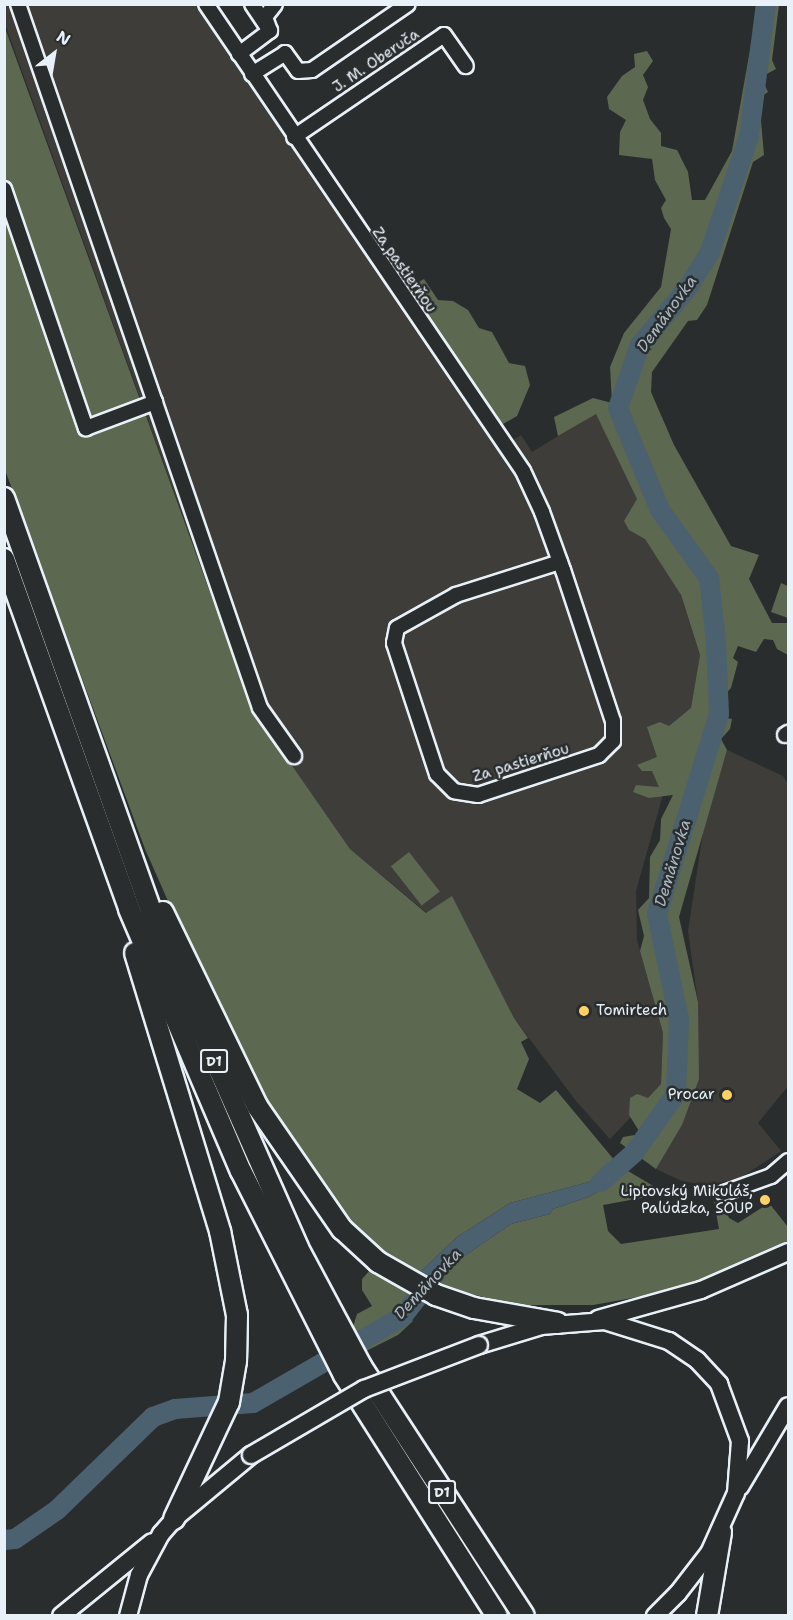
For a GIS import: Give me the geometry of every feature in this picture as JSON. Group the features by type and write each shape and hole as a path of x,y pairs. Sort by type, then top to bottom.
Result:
{"highway":[{"name":"D1","path":"4,498 104,786 160,936 298,1248 332,1333"},
{"name":"D1","path":"4,559 129,909 241,1171 352,1371 497,1616"},
{"path":"104,786 257,1106 320,1202 378,1262 436,1295 474,1308 558,1323"},
{"path":"129,909 136,958 220,1231 234,1293 237,1340 229,1402 167,1527"},
{"name":"D1","path":"352,1371 524,1616"},
{"path":"707,1616 721,1532"}],"main road":[{"path":"61,1616 251,1455 364,1389 479,1344 558,1323 592,1321 701,1290 789,1252"},
{"path":"592,1321 655,1334 686,1351 713,1375 727,1399 739,1434 741,1463 736,1493"},
{"path":"656,1614 695,1573 721,1532 736,1493 789,1406"},
{"path":"128,1616 139,1575 167,1527"}],"street":[{"path":"18,4 260,708 294,756"},
{"name":"Za pastierňou","path":"206,4 294,137 514,456 538,502 560,562 613,721 613,741 599,755 478,795 454,791 437,774 394,643 397,628 456,595 560,562"},
{"path":"252,4 298,71 312,70 408,4"},
{"path":"268,28 266,14 275,4"},
{"path":"239,54 268,28"},
{"name":"J. M. Oberuča","path":"294,137 444,34 466,66"},
{"path":"252,74 285,52"},
{"path":"4,189 87,428 155,402"},
{"path":"724,1193 771,1176 789,1161"}],"shaded area":[{"path":"5,5 200,5 326,196 502,448 521,435 532,452 596,413 666,550 700,655 684,752 674,755 636,891 637,940 663,1033 661,1085 610,1139 576,1101 514,1018 452,897 427,913 350,849 252,708 5,24"},
{"path":"727,750 783,776 788,784 788,1086 758,1123 781,1151 739,1179 704,1185 682,1181 656,1169 682,1125 698,1002 688,931 704,826"}],"green space":[{"path":"758,5 779,5 772,60 776,69 761,77 768,92 759,98 764,155 753,162 707,305 697,320 688,321 652,372 651,392 674,445 731,546 759,555 749,579 772,623 788,623 788,655 777,649 773,640 764,639 756,652 738,646 733,658 738,662 731,688 712,708 712,715 732,719 730,729 721,739 727,750 679,917 698,1002 699,1079 682,1125 656,1169 620,1143 623,1137 641,1134 629,1115 630,1098 637,1094 648,1098 661,1084 663,1033 640,951 644,936 638,910 649,898 650,857 660,840 661,819 673,795 649,798 633,792 636,785 659,787 652,771 642,771 637,765 657,757 647,727 660,722 669,726 691,708 700,655 681,595 645,539 629,530 624,521 637,499 596,414 558,436 554,417 593,398 612,403 610,367 624,333 661,287 671,229 661,208 666,200 655,180 652,159 619,155 620,132 626,120 609,109 607,97 622,76 635,67 634,54 647,51 653,61 643,75 648,87 643,100 650,119 661,133 661,146 677,150 688,172 692,200 705,200 732,151"},
{"path":"4,25 252,708 350,849 426,913 452,896 514,1018 528,1038 521,1042 529,1059 517,1089 540,1103 556,1090 616,1162 589,1182 510,1203 457,1237 416,1276 383,1255 339,1216 285,1142 206,987 145,849 5,470"},
{"path":"391,261 401,262 415,284 424,279 438,300 453,301 468,310 479,328 492,332 509,363 525,366 530,385 517,416 503,424 497,420 398,282"},
{"path":"781,583 788,586 788,618 771,612"},
{"path":"409,852 440,891 422,906 391,866"},
{"path":"628,1171 655,1187 653,1193 641,1198 603,1205 608,1231 621,1244 719,1229 714,1202 722,1201 729,1218 738,1223 769,1203 788,1227 788,1243 720,1275 666,1292 593,1305 515,1305 436,1285 463,1257 511,1224 550,1214 553,1209 591,1196"},
{"path":"370,1270 414,1296 403,1312 413,1321 398,1335 366,1351 353,1327 357,1314 372,1306 362,1290 362,1279"}],"water":[{"path":"616,1162 628,1171 591,1196 553,1209 550,1214 511,1224 463,1257 436,1285 416,1276 457,1237 510,1203 589,1182"}],"waterway":[{"name":"Demänovka","path":"601,1182 634,1153 676,1094 679,1019 657,914 719,714 716,642 709,578 660,510 618,408 640,345 687,289 710,252 749,136 766,4"},
{"name":"Demänovka","path":"4,1540 15,1539 57,1510 153,1417 175,1409 253,1403 402,1317 435,1275"}],"place":[{"name":"Tomirtech","path":"584,1011"},
{"name":"Procar","path":"727,1095"},
{"name":"Liptovský Mikuláš, Palúdzka, SOUP","path":"765,1200"}]}
